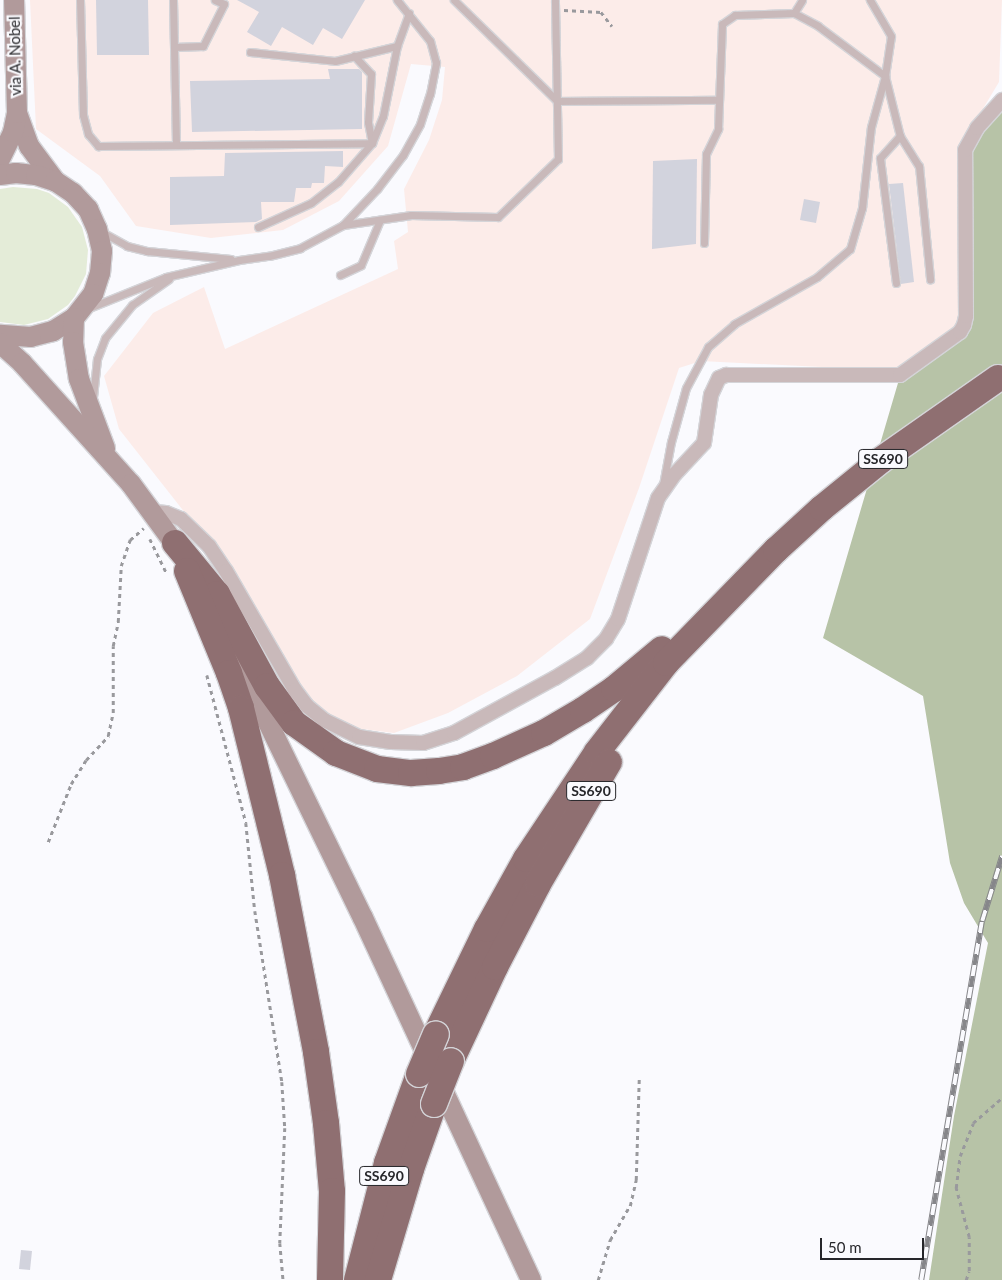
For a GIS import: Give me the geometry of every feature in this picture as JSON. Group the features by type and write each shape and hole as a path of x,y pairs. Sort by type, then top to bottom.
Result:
{"highway":[{"name":"SS690","path":"357,1280 387,1163 419,1074 436,1034 487,929 526,859 597,752 666,663 776,550 881,460 998,378"},
{"path":"175,543 217,594 267,686 294,723 318,742 349,760 377,769 412,773 448,770 475,763 532,739 568,719 630,676 776,550"},
{"path":"175,543 237,696 282,875 316,1052 326,1122 332,1191 330,1280"},
{"name":"SS690","path":"378,1280 411,1169 451,1061 495,967 538,884 624,738 677,664 776,550"}],"main road":[{"name":"via A. Nobel","path":"14,0 17,113"},
{"path":"0,159 12,132 17,113"},
{"path":"17,113 28,146 55,181"},
{"path":"0,176 16,173 36,174 55,181 73,193 83,204 97,229 102,251 100,273 92,294 77,315 54,331 31,337 0,335"},
{"path":"77,315 73,342 79,379 97,430 116,467"},
{"path":"0,343 22,363 116,467 153,512 175,543 210,603 321,830 531,1280"}],"street":[{"path":"153,512 166,513 181,519 208,546 226,571 295,690 315,713 336,727 359,737 391,742 415,743 431,741 454,733 580,663 598,648 610,633 618,619 652,512 662,490 704,443 710,395 715,383 722,376 900,375 960,332 966,316 965,150 977,128 1002,100"}],"lane":[{"path":"80,0 83,115 88,134 98,146 372,143"},
{"path":"174,0 176,146"},
{"path":"174,47 202,46 224,4 215,0"},
{"path":"77,315 145,285 180,273 239,260 269,256 300,248 343,225 377,189 403,155 420,124 430,94 436,63 430,41 397,0"},
{"path":"454,0 557,101 719,100"},
{"path":"343,225 411,216 498,217 558,160 555,0"},
{"path":"794,13 802,0"},
{"path":"662,490 671,442 686,388 708,347 734,324 817,277 850,249 862,208 871,127 885,76 891,36 870,0"},
{"path":"258,228 312,203 338,182 372,143 383,116 397,46 409,13"},
{"path":"704,243 706,154 718,129 722,24 735,15 794,13 818,26 885,76 900,136 919,166 930,279"},
{"path":"250,52 335,62 397,46"},
{"path":"354,56 371,74 368,122 372,143"},
{"path":"896,283 880,158 900,136"},
{"path":"340,275 361,265 380,220"},
{"path":"97,229 127,246 147,251 239,260"},
{"path":"97,430 93,383 97,359 105,338 132,305 151,290 180,273"}],"path":[{"path":"555,10 601,12 612,26"},
{"path":"48,842 71,784 86,760 108,736 113,713 112,646 118,622 121,566 130,540 149,524 151,542 168,578"},
{"path":"204,668 246,824 256,911 282,1082 285,1128 280,1243 283,1280"},
{"path":"598,1280 610,1240 630,1206 636,1180 640,1077"},
{"path":"966,1280 969,1271 969,1237 956,1188 960,1156 973,1123 1002,1098"}],"shaded area":[{"path":"30,0 1002,0 999,82 960,147 962,323 901,371 701,361 679,368 639,488 590,619 517,676 448,713 394,733 338,726 297,691 204,537 119,429 104,376 153,313 204,287 225,349 398,269 394,241 408,232 404,189 429,140 442,100 445,67 411,64 388,146 339,201 283,230 211,238 136,226 100,176 36,129"}],"green space":[{"path":"1002,110 1002,1280 929,1280 954,1116 988,943 964,903 950,863 923,696 823,638 898,383 961,338 968,149"},
{"path":"13,187 37,189 49,193 68,207 82,227 88,250 86,274 75,296 68,305 48,319 24,325 0,322 0,189"}],"building":[{"path":"96,0 148,0 149,55 97,55"},
{"path":"237,0 365,0 342,39 323,28 313,45 282,27 271,46 247,32 259,12"},
{"path":"328,69 359,69 362,72 362,129 192,132 190,81 330,79"},
{"path":"343,151 343,167 325,166 324,183 312,183 311,188 296,188 294,202 261,202 262,219 256,222 170,225 170,177 224,176 225,153"},
{"path":"697,159 696,244 652,249 653,161"},
{"path":"903,183 914,282 901,284 889,184"},
{"path":"804,199 820,202 816,223 800,220"},
{"path":"21,1250 32,1251 30,1270 19,1269"}],"railway":[{"path":"921,1280 982,921 1002,856"}]}
